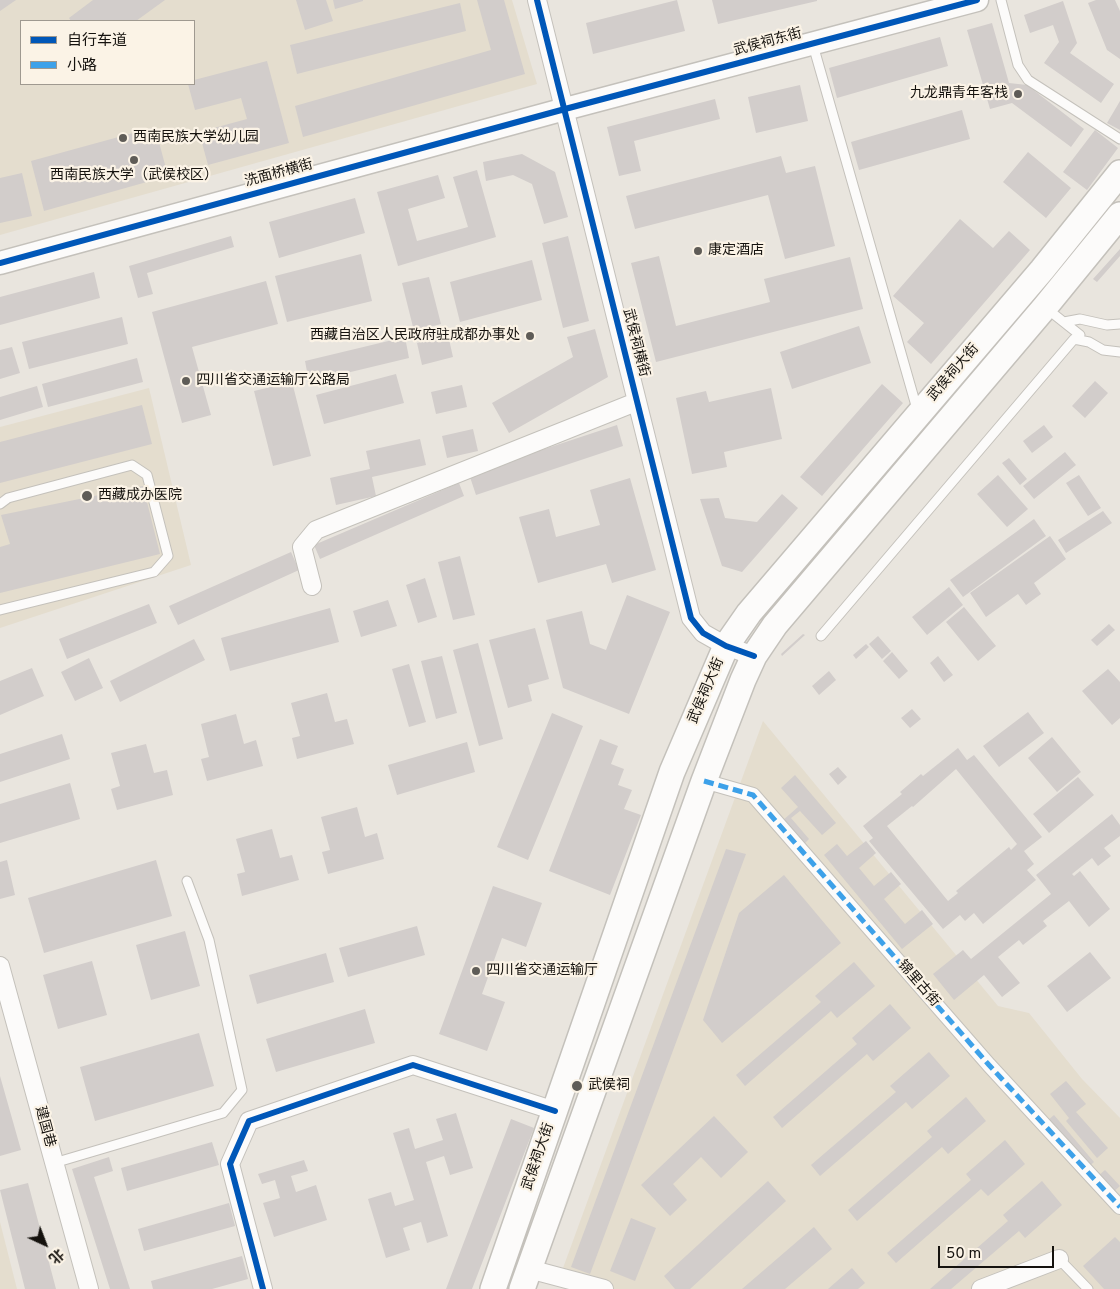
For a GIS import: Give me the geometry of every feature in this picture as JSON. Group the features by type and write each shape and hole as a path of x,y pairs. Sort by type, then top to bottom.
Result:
{"main road":[{"name":"武侯祠大街","path":"493,1289 672,772 726,646 749,612 1042,270 1120,173"},
{"name":"武侯祠大街","path":"526,1279 704,781 754,656 775,625 1054,314 1119,219"}],"street":[{"name":"武侯祠横街","path":"537,0 691,618 703,633 726,646 754,656"},
{"name":"武侯祠东街","path":"565,109 977,0"},
{"name":"洗面桥横街","path":"0,263 565,109"},
{"path":"312,586 302,547 316,530 636,402"},
{"name":"锦里古街","path":"704,781 753,795 989,1064 1120,1207"},
{"name":"建国巷","path":"0,966 89,1289"},
{"path":"263,1289 230,1164 249,1121 413,1065 554,1111"},
{"path":"981,1289 1059,1259"},
{"path":"526,1279 604,1289"}],"lane":[{"path":"1001,0 1018,65 1028,80 1120,139"},
{"path":"812,44 919,414"},
{"path":"1054,314 1108,325 1120,324"},
{"path":"821,636 1074,339 1080,336 1054,314"},
{"path":"1074,339 1089,342 1103,350 1120,352"},
{"path":"0,504 8,498 132,465 147,475 168,556 154,572 0,610"},
{"path":"54,1162 223,1113 242,1090 209,940 187,881"},
{"path":"1059,1259 1088,1289"}],"shaded area":[{"name":"西南民族大学（武侯校区）","path":"0,0 512,0 537,84 0,235"},
{"name":"西藏成办医院","path":"149,388 191,565 0,628 0,427"},
{"path":"763,721 998,1006 1029,1013 1082,1079 1120,1118 1120,1289 589,1289 559,1279"},
{"path":"0,1222 17,1289 0,1289"}],"building":[{"path":"0,0 16,0 0,11"},
{"path":"93,0 165,0 137,20 70,20 69,18"},
{"path":"296,0 326,0 333,21 305,30"},
{"path":"333,0 363,0 363,1 335,9"},
{"path":"477,0 504,0 525,74 303,137 295,106 491,50"},
{"path":"677,0 685,31 593,54 586,23"},
{"path":"712,0 817,0 817,1 718,24"},
{"path":"1096,0 1115,0 1120,11 1120,59 1107,50 1088,3"},
{"path":"1063,1 1077,43 1070,53 1114,84 1101,103 1044,63 1059,42 1053,25 1030,33 1024,15"},
{"path":"460,3 466,31 297,74 290,45"},
{"path":"992,23 1009,83 1027,85 1084,129 1071,147 1012,103 990,109 967,30"},
{"path":"940,37 948,66 837,98 829,68"},
{"path":"267,61 289,143 208,165 199,132 247,119 241,98 195,110 188,85 195,85 195,80"},
{"path":"800,85 808,121 756,133 748,97"},
{"path":"715,99 720,119 634,141 641,171 619,176 607,127"},
{"path":"1120,101 1120,130 1107,123"},
{"path":"962,110 970,139 859,170 851,142"},
{"path":"155,127 168,176 44,211 31,161"},
{"path":"1095,130 1118,148 1087,190 1063,172"},
{"path":"1028,152 1071,188 1046,218 1003,182"},
{"path":"522,154 555,172 568,217 544,224 532,184 513,175 486,181 483,162"},
{"path":"781,156 786,173 815,166 835,246 785,259 768,195 635,229 626,196"},
{"path":"477,170 496,237 398,266 377,192 438,175 445,198 408,209 417,241 468,227 453,177"},
{"path":"22,173 32,216 0,223 0,178"},
{"path":"355,198 365,233 279,258 269,222"},
{"path":"960,219 993,248 1009,231 1030,250 931,364 907,342 924,323 893,296"},
{"path":"231,236 234,247 147,273 153,294 138,298 129,266"},
{"path":"568,236 589,321 563,328 542,243"},
{"path":"1120,249 1120,256 1097,282 1093,279"},
{"path":"361,254 372,301 287,322 275,276"},
{"path":"659,256 676,326 770,302 764,279 850,257 863,309 656,362 631,263"},
{"path":"532,260 542,300 460,322 450,282"},
{"path":"94,272 100,298 0,325 0,297"},
{"path":"429,277 441,324 414,331 402,283"},
{"name":"四川省交通运输厅公路局","path":"266,281 278,324 192,347 211,415 182,423 152,312"},
{"path":"122,317 128,344 29,369 22,342"},
{"path":"859,326 871,363 792,389 780,352"},
{"path":"595,329 608,377 509,433 492,403 573,357 567,337"},
{"path":"448,335 453,357 422,365 417,343"},
{"path":"405,337 409,358 309,382 305,361"},
{"path":"12,347 20,373 0,379 0,350"},
{"path":"137,358 143,382 48,407 42,384"},
{"path":"396,374 404,403 324,424 316,395"},
{"path":"1095,381 1108,393 1085,418 1072,406"},
{"path":"292,382 311,456 273,466 254,391"},
{"path":"882,384 903,403 822,496 800,477"},
{"path":"462,385 467,407 436,414 431,392"},
{"path":"37,386 43,407 0,420 0,397"},
{"path":"771,388 782,439 724,452 727,467 692,474 676,398 706,391 709,402"},
{"path":"142,405 152,444 0,483 0,442"},
{"path":"617,425 623,446 476,495 469,474"},
{"path":"1044,425 1053,437 1032,453 1023,441"},
{"path":"473,429 478,451 447,458 442,436"},
{"path":"420,439 426,465 372,477 376,496 336,505 330,478 370,469 366,451"},
{"path":"1065,452 1076,465 1034,499 1023,486"},
{"path":"1009,458 1027,479 1020,485 1002,463"},
{"path":"998,475 1028,509 1007,527 977,494"},
{"path":"1079,475 1101,508 1088,516 1066,483"},
{"path":"630,478 656,570 612,583 606,564 538,583 519,517 549,509 556,537 600,525 590,490"},
{"path":"459,483 464,496 320,559 314,545"},
{"path":"143,486 160,554 0,593 0,547 10,544 1,515"},
{"path":"782,494 798,508 742,572 722,566 700,499 719,498 725,518 757,522"},
{"path":"1103,511 1112,523 1066,553 1058,540"},
{"path":"1034,519 1046,536 963,597 950,580"},
{"path":"1050,536 1066,559 1034,583 1041,594 1026,605 1018,594 986,617 970,593"},
{"path":"291,552 299,570 178,625 169,606"},
{"path":"460,556 475,615 453,620 438,562"},
{"path":"425,578 437,617 418,623 406,585"},
{"path":"949,587 963,605 927,635 912,617"},
{"path":"627,595 670,612 629,714 563,688 546,620 582,611 590,644 606,650"},
{"path":"388,600 397,626 361,637 353,611"},
{"path":"149,604 157,623 67,659 59,639"},
{"path":"964,607 996,646 978,661 946,622"},
{"path":"330,608 339,642 230,671 221,638"},
{"path":"1109,624 1115,630 1097,646 1091,640"},
{"path":"535,628 549,679 528,685 532,701 508,708 489,640"},
{"path":"803,634 805,635 782,656 781,654"},
{"path":"878,636 891,651 882,659 869,644"},
{"path":"194,639 205,660 120,702 110,681"},
{"path":"478,643 503,739 479,746 453,650"},
{"path":"866,644 869,647 856,659 853,655"},
{"path":"892,652 908,671 899,679 883,661"},
{"path":"442,656 457,713 436,719 421,661"},
{"path":"938,656 953,675 944,682 930,663"},
{"path":"89,658 103,688 75,701 61,672"},
{"path":"409,664 426,722 409,727 392,669"},
{"path":"32,668 44,696 0,715 0,681"},
{"path":"1108,669 1120,682 1120,718 1112,725 1082,691"},
{"path":"829,671 836,680 819,695 812,686"},
{"path":"327,693 335,722 347,719 354,744 297,759 292,738 300,736 291,703"},
{"path":"912,709 921,719 910,728 901,718"},
{"path":"1028,712 1044,733 999,767 983,746"},
{"path":"552,713 583,726 528,860 497,847"},
{"path":"236,714 244,744 256,740 263,766 207,781 201,759 209,757 201,724"},
{"path":"62,734 70,759 0,782 0,754"},
{"path":"1052,737 1081,772 1057,792 1028,758"},
{"path":"600,739 618,746 611,764 624,769 618,785 632,790 624,809 641,815 610,895 549,871"},
{"path":"467,742 475,772 397,795 388,765"},
{"path":"146,744 154,773 167,770 173,795 117,810 111,789 120,786 111,753"},
{"path":"958,748 967,760 974,755 1042,837 1024,851 1034,864 1027,870 1036,880 983,924 974,913 965,921 960,915 943,929 869,841 873,838 863,826 902,794 900,792 921,774 923,776","holes":["956,769 1017,844 1011,850 1009,847 956,891 958,893 948,901 887,826 913,807"]},
{"path":"838,767 847,777 838,785 829,774"},
{"path":"795,775 836,823 822,835 800,811 791,818 809,839 802,846 781,822 798,807 781,788"},
{"path":"1078,777 1094,795 1049,833 1033,814"},
{"path":"70,783 80,819 0,843 0,804"},
{"path":"357,807 365,837 377,833 384,859 328,874 322,852 330,850 321,817"},
{"path":"1112,814 1120,825 1120,836 1104,848 1111,856 1098,866 1092,858 1072,874 1074,876 1080,871 1110,909 1089,927 1069,901 1043,921 1047,926 1023,945 1019,940 998,957 1020,983 1002,997 984,975 954,1000 933,974 963,950 971,959 1051,894 1036,875"},
{"path":"272,829 280,858 292,855 299,880 242,896 237,874 245,872 236,839"},
{"path":"866,841 876,853 859,868 874,886 891,872 901,884 884,899 905,924 922,910 933,924 902,949 824,855 837,844 847,856"},
{"path":"726,849 746,854 590,1274 571,1267"},
{"path":"7,860 15,895 0,899 0,862"},
{"path":"156,860 172,916 44,953 28,898"},
{"path":"784,875 841,943 722,1043 703,1020 739,913"},
{"name":"四川省交通运输厅","path":"493,886 542,903 526,947 502,938 482,994 505,1002 487,1051 439,1034"},
{"path":"417,926 425,955 348,977 339,948"},
{"path":"185,931 200,986 151,1000 136,945"},
{"path":"1090,952 1111,978 1067,1012 1047,986"},
{"path":"326,953 334,982 257,1004 249,975"},
{"path":"92,961 107,1015 58,1029 43,975"},
{"path":"854,962 875,986 837,1018 831,1011 745,1086 736,1075 821,1002 815,996"},
{"path":"890,1004 911,1028 873,1061 867,1054 782,1128 773,1117 857,1044 852,1038"},
{"path":"365,1009 375,1043 276,1072 266,1039"},
{"path":"199,1033 214,1086 95,1121 80,1067"},
{"path":"929,1052 950,1076 912,1109 906,1102 820,1176 811,1165 896,1092 890,1086"},
{"path":"0,1076 21,1150 0,1156"},
{"path":"1066,1081 1086,1104 1076,1112 1108,1148 1097,1158 1066,1121 1069,1118 1050,1094"},
{"path":"966,1097 986,1121 948,1154 942,1147 857,1221 848,1210 932,1137 927,1131"},
{"path":"456,1113 473,1168 450,1175 444,1156 426,1162 448,1236 427,1243 421,1222 403,1228 410,1250 386,1258 368,1199 391,1192 395,1206 414,1200 393,1133 409,1128 415,1149 443,1140 436,1119"},
{"path":"1054,1115 1094,1162 1086,1169 1046,1122"},
{"path":"714,1116 748,1152 721,1178 701,1157 673,1184 687,1200 670,1216 641,1185"},
{"path":"511,1119 534,1128 472,1289 446,1289"},
{"path":"1005,1140 1025,1164 988,1196 981,1189 896,1263 887,1253 971,1180 966,1174"},
{"path":"212,1142 219,1165 127,1191 121,1168"},
{"path":"109,1157 113,1171 94,1177 130,1289 110,1289 72,1169"},
{"path":"304,1160 308,1171 291,1176 296,1192 316,1185 327,1220 274,1237 263,1203 280,1198 275,1180 262,1184 258,1174"},
{"path":"1105,1170 1120,1186 1112,1193 1097,1177"},
{"path":"768,1181 786,1201 690,1289 675,1289 664,1276"},
{"path":"1042,1181 1062,1205 1025,1238 1019,1231 951,1289 930,1289 1008,1221 1003,1215"},
{"path":"28,1183 56,1289 25,1289 0,1190"},
{"path":"229,1203 235,1226 144,1251 138,1229"},
{"path":"631,1218 656,1228 635,1281 610,1271"},
{"path":"814,1227 832,1249 785,1289 742,1289"},
{"path":"1115,1237 1120,1242 1120,1289 1104,1289 1083,1266"},
{"path":"242,1256 248,1279 212,1289 153,1289 151,1281"},
{"path":"852,1268 865,1283 858,1289 828,1289"}],"marked path":[{"path":"704,781 753,795 989,1065 1120,1207"}],"cycle path":[{"path":"537,0 691,618 703,633 726,646 754,656"},
{"path":"0,263 565,109 977,0"},
{"path":"263,1289 230,1164 249,1121 413,1065 555,1111"}],"place":[{"name":"九龙鼎青年客栈","path":"1018,94"},
{"name":"西南民族大学幼儿园","path":"123,138"},
{"name":"西南民族大学（武侯校区）","path":"134,160"},
{"name":"康定酒店","path":"698,251"},
{"name":"西藏自治区人民政府驻成都办事处","path":"530,336"},
{"name":"四川省交通运输厅公路局","path":"186,381"},
{"name":"西藏成办医院","path":"87,496"},
{"name":"四川省交通运输厅","path":"476,971"},
{"name":"武侯祠","path":"577,1086"}]}
